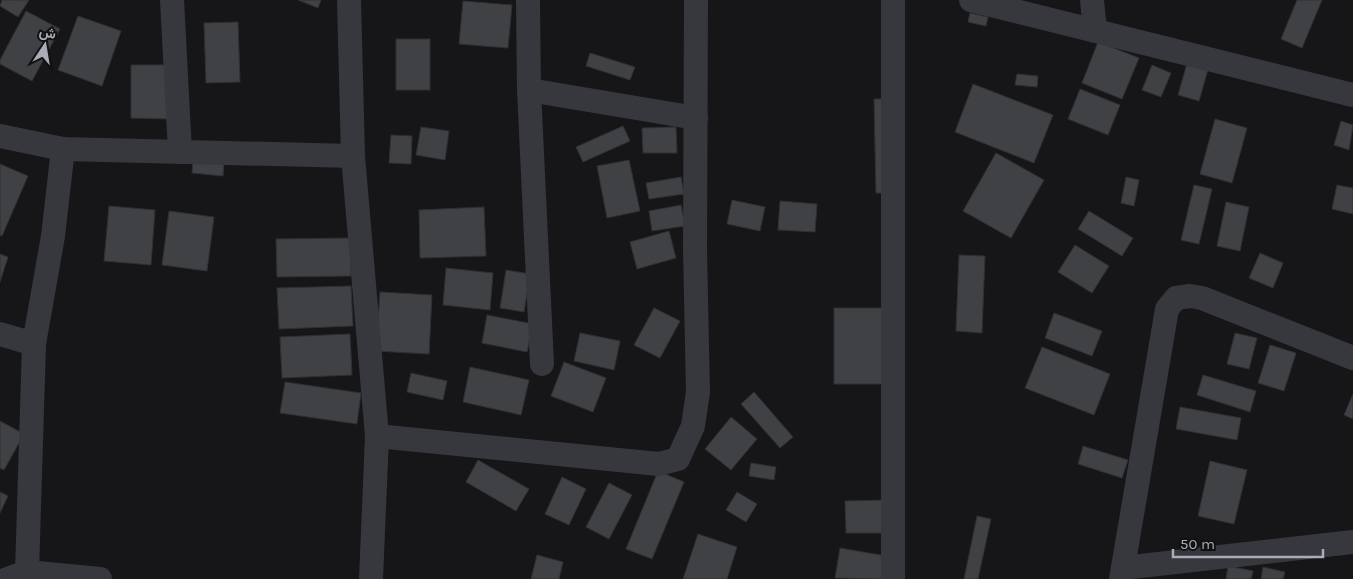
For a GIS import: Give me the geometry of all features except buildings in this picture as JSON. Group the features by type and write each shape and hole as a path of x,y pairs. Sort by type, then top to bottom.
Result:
{"street":[{"path":"172,0 180,152"},
{"path":"349,0 353,156 377,436 371,579"},
{"path":"528,0 529,90 542,364"},
{"path":"377,436 659,464 678,459 693,426 698,392 696,0"},
{"path":"893,0 893,579"},
{"path":"971,0 1353,95"},
{"path":"1092,0 1095,31"},
{"path":"529,90 696,118"},
{"path":"0,136 63,149 353,156"},
{"path":"63,149 53,236 34,344 17,576 100,579"},
{"path":"1353,358 1202,298 1190,296 1176,298 1166,309 1122,573 1353,542"},
{"path":"0,334 34,344"}]}
